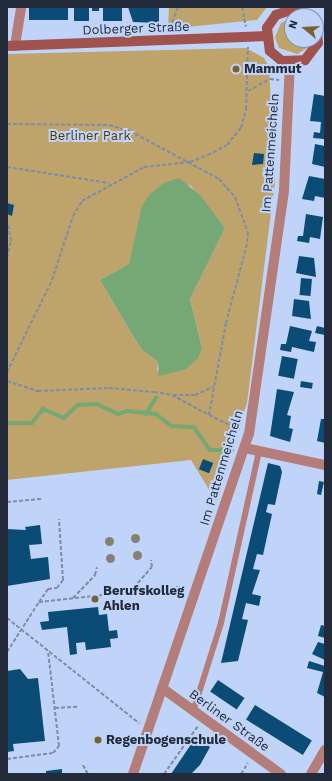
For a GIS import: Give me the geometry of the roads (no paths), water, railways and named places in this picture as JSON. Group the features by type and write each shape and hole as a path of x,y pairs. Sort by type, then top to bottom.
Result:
{"main road":[{"path":"284,13 276,15 266,36 275,57 290,63 305,60 321,50"},
{"name":"Dolberger Straße","path":"11,46 165,42 266,36"}],"street":[{"path":"11,46 21,7"},
{"name":"Im Pattenmeicheln","path":"132,774 249,434 284,190 290,63"},
{"path":"245,448 325,465"},
{"name":"Berliner Straße","path":"162,688 253,757 281,774"},
{"path":"311,774 325,750"}],"lane":[{"path":"193,712 221,622 259,451"}],"waterway":[{"path":"146,414 156,398"},
{"path":"7,423 32,423 43,409 64,418 78,405 97,404 118,414 128,411 156,414 172,426 194,427 210,450 232,450"}],"place":[{"name":"Mammut","path":"236,69"},
{"name":"Berufskolleg Ahlen","path":"95,599"},
{"name":"Regenbogenschule","path":"98,740"}],"park label":[{"name":"Berliner Park","path":"90,136"}]}
